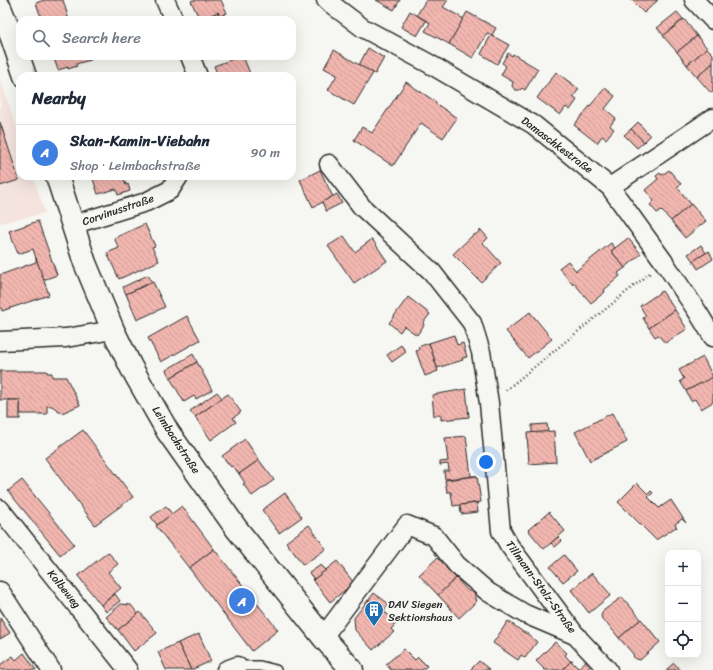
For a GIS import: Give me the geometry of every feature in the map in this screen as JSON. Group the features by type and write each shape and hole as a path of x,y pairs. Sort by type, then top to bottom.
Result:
{"main road":[{"path":"0,8 16,50"},
{"path":"20,60 24,72"},
{"name":"Leimbachstraße","path":"58,180 85,262 113,330 131,367 168,432 236,528 323,637 352,670"}],"street":[{"path":"165,0 172,16"},
{"name":"Damaschkestraße","path":"326,0 363,28 428,63 534,125 610,187 668,268 713,337"},
{"path":"694,0 713,20"},
{"path":"192,60 196,72"},
{"path":"610,187 713,118"},
{"name":"Tillmann-Stolz-Straße","path":"329,164 362,207 432,272 472,323 481,352 490,403 501,531 509,545 577,637 608,670"},
{"name":"Corvinusstraße","path":"72,225 146,202 170,190 176,180"},
{"path":"0,341 66,338 113,330"},
{"name":"Kolbeweg","path":"0,509 128,670"},
{"name":"Tillmann-Stolz-Straße","path":"323,637 407,526 434,536 457,564 488,592 525,614 577,637"},
{"path":"0,591 51,670"}],"lane":[{"path":"232,668 260,666 276,670"}],"path":[{"path":"490,403 650,273"}],"shaded area":[{"path":"0,78 16,126 16,180 34,180 45,213 0,223"}],"building":[{"path":"44,0 63,0 68,16 41,16 36,3"},
{"path":"221,0 227,13 220,16 218,12 209,16 198,16 191,1"},
{"path":"376,0 400,0 394,10"},
{"path":"426,0 448,0 443,7 464,19 449,44 425,31 430,23 417,15"},
{"path":"631,0 658,0 644,13"},
{"path":"410,11 426,21 417,36 401,27"},
{"path":"218,12 220,16 210,16"},
{"path":"467,12 496,28 492,35 487,33 473,58 449,44"},
{"path":"677,12 683,19 664,36 657,28"},
{"path":"684,19 697,36 677,52 663,36"},
{"path":"491,35 509,45 497,64 481,54"},
{"path":"697,36 707,48 687,65 677,52"},
{"path":"368,48 384,58 375,74 359,65"},
{"path":"707,48 713,54 713,63 697,77 687,65"},
{"path":"334,50 373,73 354,105 328,90 337,75 324,68"},
{"path":"508,53 512,56 513,54 538,69 525,90 522,88 520,90 515,90 512,86 513,82 501,75 506,66 502,63"},
{"path":"54,60 90,60 76,64 77,66 68,69 68,67 58,70"},
{"path":"230,60 245,60 249,72 216,72 214,66"},
{"path":"713,63 713,92 711,93 697,77"},
{"path":"556,72 579,89 573,97 577,100 570,110 566,107 560,115 537,98"},
{"path":"406,82 457,118 443,138 421,123 393,166 354,140 362,127 372,133"},
{"path":"605,88 615,96 605,109 616,118 610,126 614,129 606,139 602,136 597,143 574,125"},
{"path":"0,122 16,171 16,180 19,180 0,186"},
{"path":"638,122 650,136 644,142 631,129"},
{"path":"631,129 644,142 637,148 624,135"},
{"path":"320,170 333,197 313,207 300,180"},
{"path":"669,170 681,184 677,187 691,204 671,221 661,210 657,213 650,205 654,201 645,190 658,179 656,176 660,173 662,175"},
{"path":"93,180 124,180 126,185 128,184 130,191 118,195 116,189 98,194"},
{"path":"337,194 342,203 326,211 322,202"},
{"path":"691,204 706,221 685,238 671,221"},
{"path":"38,221 57,275 43,280 33,249 18,254 9,231"},
{"path":"145,224 155,246 152,247 159,261 119,279 107,253 119,248 114,238"},
{"path":"481,230 488,238 483,243 501,263 481,282 453,254 474,234 475,235"},
{"path":"344,236 355,252 372,239 387,261 354,283 328,246"},
{"path":"628,238 641,254 625,268 611,251"},
{"path":"611,243 615,248 611,251 625,268 618,273 620,276 604,290 605,292 591,303 559,268 568,261 576,271"},
{"path":"701,245 706,253 693,261 688,254"},
{"path":"709,251 713,259 698,269 693,261"},
{"path":"36,258 49,295 2,311 0,306 0,275 36,262"},
{"path":"148,275 152,282 126,294 123,287"},
{"path":"153,282 165,307 137,320 126,294"},
{"path":"662,291 675,310 649,328 643,318 646,316 640,306"},
{"path":"408,297 430,314 423,323 424,325 417,335 404,326 400,332 389,323"},
{"path":"675,310 687,329 665,343 658,335 655,337 649,328"},
{"path":"530,312 552,339 528,358 506,331"},
{"path":"187,316 200,340 161,362 148,338"},
{"path":"454,335 457,345 463,343 467,357 462,358 463,360 437,368 429,343"},
{"path":"429,343 438,371 425,376 416,351 419,350 418,347"},
{"path":"401,345 406,352 392,362 387,355"},
{"path":"193,354 197,362 170,378 166,370"},
{"path":"703,357 713,377 686,391 680,381 684,379 679,370"},
{"path":"197,362 212,390 196,399 194,396 184,402 170,378"},
{"path":"0,371 47,371 47,373 52,373 52,377 66,377 80,405 62,413 52,406 47,406 47,414 20,414 20,400 0,400"},
{"path":"713,377 713,402 701,409 695,399 691,401 686,391"},
{"path":"466,389 469,417 441,420 441,415 434,416 432,395"},
{"path":"217,392 222,398 195,417 190,411"},
{"path":"228,394 241,412 233,418 236,422 211,440 195,417"},
{"path":"8,400 20,400 20,419 8,419"},
{"path":"612,413 627,442 590,461 575,432"},
{"path":"547,424 548,432 532,433 532,425"},
{"path":"83,430 133,497 95,525 45,458"},
{"path":"554,431 556,462 529,464 527,433"},
{"path":"466,436 471,476 477,476 445,479 444,471 449,471 448,464 440,465 440,462 448,461 445,438"},
{"path":"245,439 259,460 239,474 222,456"},
{"path":"259,460 274,480 252,496 243,484 245,483 239,474"},
{"path":"477,476 481,502 453,506 451,492 447,492 445,480"},
{"path":"22,480 74,544 60,555 8,491"},
{"path":"637,483 648,494 651,491 653,493 648,497 659,508 671,500 686,523 682,519 675,524 677,528 676,527 656,540 618,502"},
{"path":"285,493 302,517 279,533 262,510"},
{"path":"477,503 478,512 461,514 460,505"},
{"path":"166,506 172,514 157,525 151,517"},
{"path":"182,506 214,549 189,568 156,526"},
{"path":"549,512 565,531 544,549 528,530"},
{"path":"309,525 326,549 303,565 286,542"},
{"path":"558,537 562,541 555,547 551,543"},
{"path":"214,549 278,630 252,651 189,568"},
{"path":"108,552 118,564 108,572 121,588 101,605 78,576"},
{"path":"564,555 577,571 563,582 550,567"},
{"path":"437,558 439,560 443,560 447,564 446,568 456,578 438,595 419,575"},
{"path":"337,561 354,583 330,602 313,580"},
{"path":"321,565 326,570 314,579 309,573"},
{"path":"592,573 611,595 589,613 571,590"},
{"path":"456,578 468,591 472,591 477,601 459,618 438,595"},
{"path":"374,593 389,604 383,612 368,601"},
{"path":"115,594 120,601 106,612 101,605"},
{"path":"622,597 641,619 619,638 607,623 603,621 601,616 603,611"},
{"name":"DAV Siegen Sektionshaus","path":"368,600 391,617 389,619 394,625 397,623 391,629 394,632 373,650 355,630 354,618"},
{"path":"121,604 131,605 138,614 118,630 106,617"},
{"path":"140,612 157,633 134,651 118,630"},
{"path":"0,618 10,633 0,639"},
{"path":"641,619 660,642 640,660 634,658 633,654 619,638"},
{"path":"508,621 528,634 537,642 525,658 521,655 518,660 493,643"},
{"path":"199,634 211,661 191,670 178,643"},
{"path":"555,642 567,653 565,655 570,661 573,660 562,670 545,670 536,661"},
{"path":"178,643 191,670 166,670 158,652"},
{"path":"404,649 415,660 418,657 427,666 422,670 391,670 386,664"},
{"path":"24,653 36,670 0,669 0,665 13,656 16,660"},
{"path":"587,660 592,665 586,670 576,670"},
{"path":"479,661 490,670 470,670"},
{"path":"571,661 578,668 576,670 562,670"},
{"path":"674,663 680,670 666,670"}],"place":[{"name":"Skan-Kamin-Viebahn","path":"242,601"},
{"name":"DAV Siegen Sektionshaus","path":"374,627"}]}
